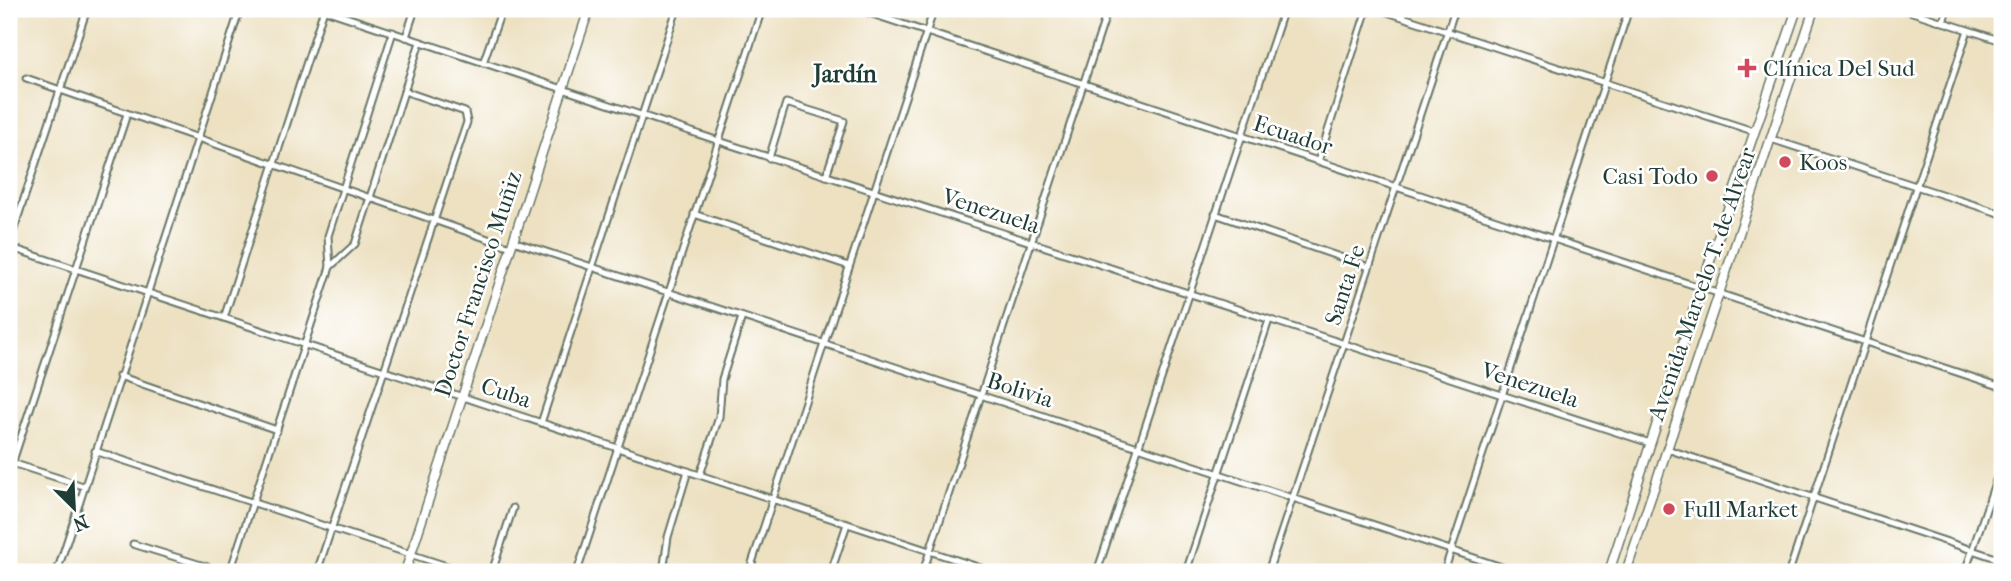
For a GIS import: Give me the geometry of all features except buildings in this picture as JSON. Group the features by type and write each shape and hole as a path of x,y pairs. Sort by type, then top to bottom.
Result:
{"main road":[{"name":"Doctor Francisco Muñiz","path":"405,572 589,9"},
{"name":"Avenida Marcelo T. de Alvear","path":"1609,572 1753,131 1797,9"},
{"name":"Avenida Marcelo T. de Alvear","path":"1626,572 1814,9"}],"street":[{"path":"9,245 87,9"},
{"path":"57,572 240,9"},
{"path":"224,318 323,9"},
{"name":"Venezuela","path":"323,9 769,158 1650,443"},
{"path":"406,37 415,9"},
{"path":"484,63 502,9"},
{"path":"541,423 677,9"},
{"path":"578,572 762,9"},
{"name":"Ecuador","path":"858,9 2002,387"},
{"path":"749,572 934,9"},
{"path":"923,572 1108,9"},
{"path":"1097,572 1284,9"},
{"path":"1318,162 1367,9"},
{"path":"1378,9 1753,131"},
{"name":"Santa Fe","path":"1268,572 1455,9"},
{"path":"1444,572 1629,9"},
{"path":"1903,9 2002,41"},
{"path":"1943,22 1947,9"},
{"path":"1789,572 1968,30"},
{"path":"230,572 330,267 328,236 393,32"},
{"path":"330,267 355,244 420,41"},
{"name":"Bolivia","path":"26,78 434,220 592,267 1517,572"},
{"path":"317,572 468,117 465,112 404,91"},
{"path":"769,158 786,103 844,121 826,176"},
{"path":"9,473 10,462 127,114"},
{"path":"1771,139 2002,214"},
{"path":"694,214 849,266"},
{"path":"1215,214 1369,267"},
{"name":"Cuba","path":"9,245 993,572"},
{"path":"700,475 719,417 722,379 742,317"},
{"path":"1186,572 1269,320"},
{"path":"119,376 277,430"},
{"path":"1667,449 2002,560"},
{"path":"95,451 465,572"},
{"path":"10,462 83,486"},
{"path":"1965,572 2002,462"},
{"path":"663,572 668,537 688,471"},
{"path":"492,572 513,508"},
{"path":"831,572 847,524"},
{"path":"134,544 224,572"}],"place":[{"name":"Clínica Del Sud","path":"1747,68"},
{"name":"Koos","path":"1785,162"},
{"name":"Casi Todo","path":"1712,176"},
{"name":"Full Market","path":"1669,509"}],"district":[{"name":"Jardín","path":"845,74"}]}
